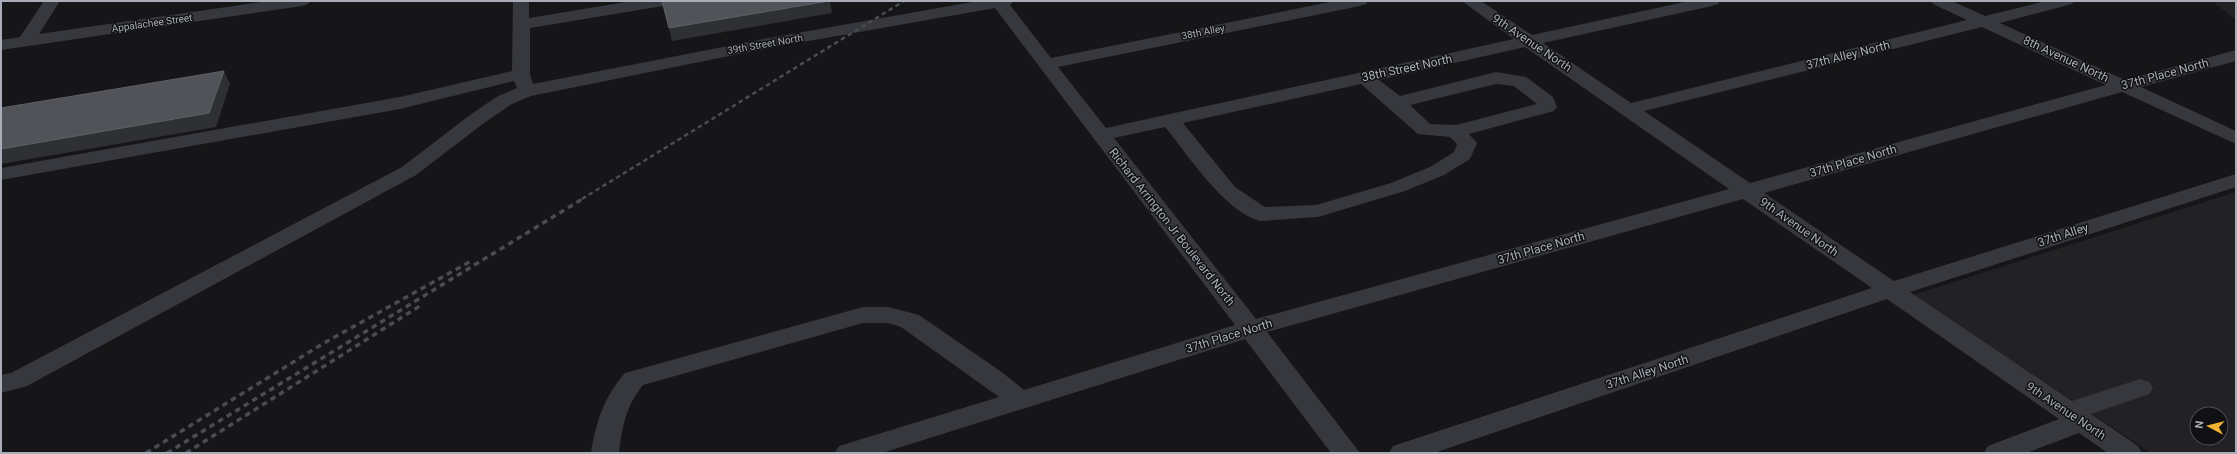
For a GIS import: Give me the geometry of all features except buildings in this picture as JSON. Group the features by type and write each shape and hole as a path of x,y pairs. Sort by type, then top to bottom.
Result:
{"street":[{"path":"26,41 52,1"},
{"name":"Appalachee Street","path":"1,45 302,1"},
{"path":"1,384 18,380 409,172 477,119 505,100 523,82 521,1"},
{"path":"522,24 663,1"},
{"name":"Richard Arrington Jr Boulevard North","path":"1001,1 1046,64 1346,453"},
{"name":"39th Street North","path":"523,82 769,43 1001,1"},
{"name":"38th Alley","path":"1046,64 1360,1"},
{"name":"9th Avenue North","path":"1470,1 2128,453"},
{"name":"38th Street North","path":"1101,135 1712,1"},
{"name":"8th Avenue North","path":"1939,1 2236,138"},
{"name":"37th Alley North","path":"1630,110 2066,1"},
{"name":"37th Place North","path":"849,453 1250,329 2236,55"},
{"path":"1364,77 1396,103 1425,130 1456,131 1547,107 1546,101 1519,81 1496,78 1396,103"},
{"path":"1,174 523,82"},
{"path":"1170,120 1228,191 1260,214 1318,211 1398,187 1437,171 1463,155 1467,143 1456,131"},
{"name":"37th Alley","path":"1891,290 2236,180"},
{"name":"37th Alley North","path":"1402,453 1891,290"},
{"path":"605,453 613,409 620,394 634,379 863,315 888,315 910,321 994,379 1020,400"},
{"path":"1998,453 2140,388"}],"shaded area":[{"path":"2212,1 2236,1 2236,20"},
{"path":"2236,192 2236,453 2151,453 1913,295"}],"railway":[{"path":"582,199 904,1"},
{"path":"167,453 584,198"},
{"path":"146,453 324,343 473,260"},
{"path":"186,453 423,304"}]}
